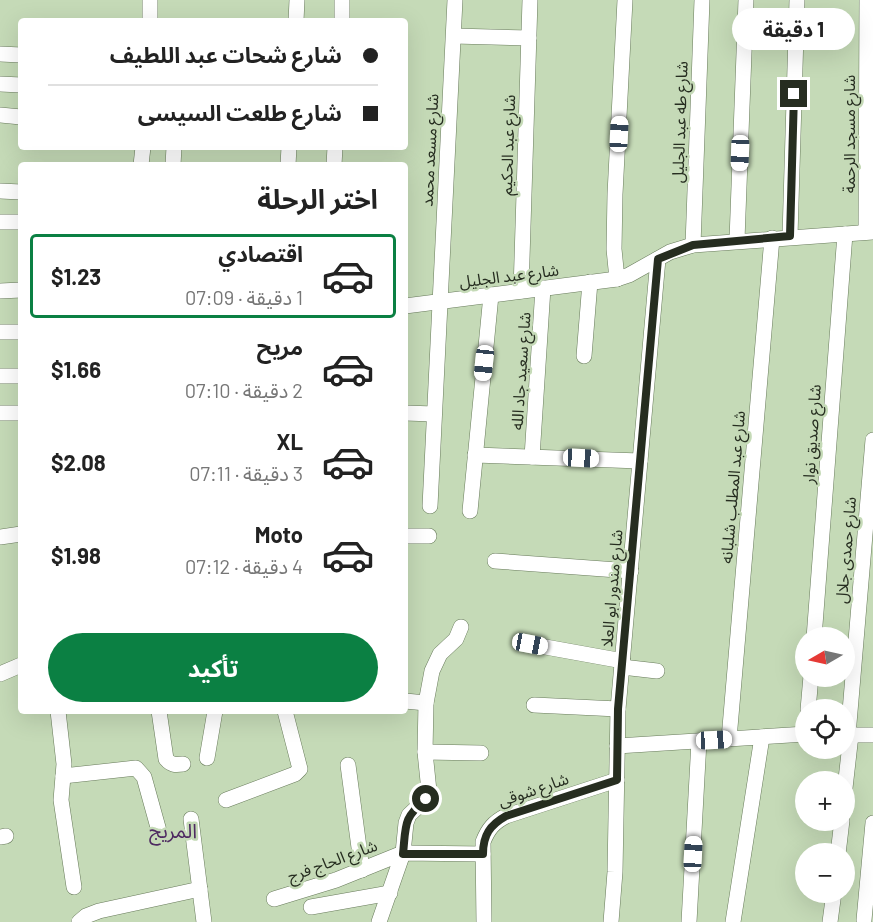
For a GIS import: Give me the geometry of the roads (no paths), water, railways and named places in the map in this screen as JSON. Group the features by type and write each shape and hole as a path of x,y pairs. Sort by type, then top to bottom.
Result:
{"street":[{"path":"150,0 150,18"},
{"path":"285,0 297,0 296,18"},
{"path":"342,0 342,18"},
{"name":"شارع مسعد محمد","path":"430,506 455,0"},
{"name":"شارع عبد الحكيم","path":"521,291 530,0"},
{"path":"617,279 614,249 615,194 625,0"},
{"name":"شارع طه عبد الجليل","path":"693,245 702,0"},
{"path":"737,240 746,0"},
{"path":"790,236 797,0"},
{"name":"شارع مسجد الرحمة","path":"867,0 869,232"},
{"path":"454,36 529,38"},
{"path":"0,54 18,55"},
{"path":"0,84 18,85"},
{"path":"0,116 18,117"},
{"path":"0,191 18,192"},
{"path":"0,222 18,222"},
{"name":"شارع عبد الجليل","path":"408,306 617,279 693,245 790,236 869,232"},
{"name":"شارع صديق نوار","path":"815,627 845,234"},
{"name":"شارع عبد المطلب شلبانه","path":"729,739 772,238"},
{"name":"شارع مندور ابو العلا","path":"611,922 615,872 618,709 658,259"},
{"path":"584,356 590,282"},
{"name":"شارع سعيد جاد الله","path":"532,457 543,288"},
{"path":"0,291 18,290"},
{"path":"470,511 491,295"},
{"path":"0,332 18,332"},
{"path":"0,376 18,376"},
{"path":"0,412 18,413"},
{"path":"408,413 434,414"},
{"name":"شارع حمدى جلال","path":"851,699 873,440"},
{"path":"475,455 640,461"},
{"path":"0,537 18,534"},
{"path":"408,536 429,536"},
{"path":"495,561 631,571"},
{"path":"379,922 403,854 409,814 426,799 429,791 425,752 426,703 432,671 440,654 456,639 460,627"},
{"path":"530,644 657,671"},
{"path":"0,674 18,667"},
{"path":"408,701 426,703"},
{"path":"534,705 618,709"},
{"path":"58,714 64,765 61,807 74,887"},
{"path":"159,714 166,759 175,765 183,764"},
{"path":"207,758 214,714"},
{"path":"226,800 294,774 300,769 286,714"},
{"path":"617,746 795,735"},
{"path":"855,735 873,735"},
{"path":"733,922 762,737"},
{"path":"689,922 699,741"},
{"path":"425,752 481,753"},
{"path":"348,765 362,870"},
{"path":"63,776 136,768 144,777 159,831"},
{"name":"شارع شوقى","path":"484,922 483,842 488,831 501,819 617,780"},
{"path":"191,819 204,922"},
{"path":"864,920 873,823"},
{"path":"403,854 483,854"},
{"name":"شارع الحاج فرج","path":"274,899 336,880 403,854"},
{"path":"79,922 86,916 99,911 200,889"},
{"path":"310,907 390,893"},
{"path":"830,922 833,903"}],"district":[{"name":"المريج","path":"173,830"}]}
